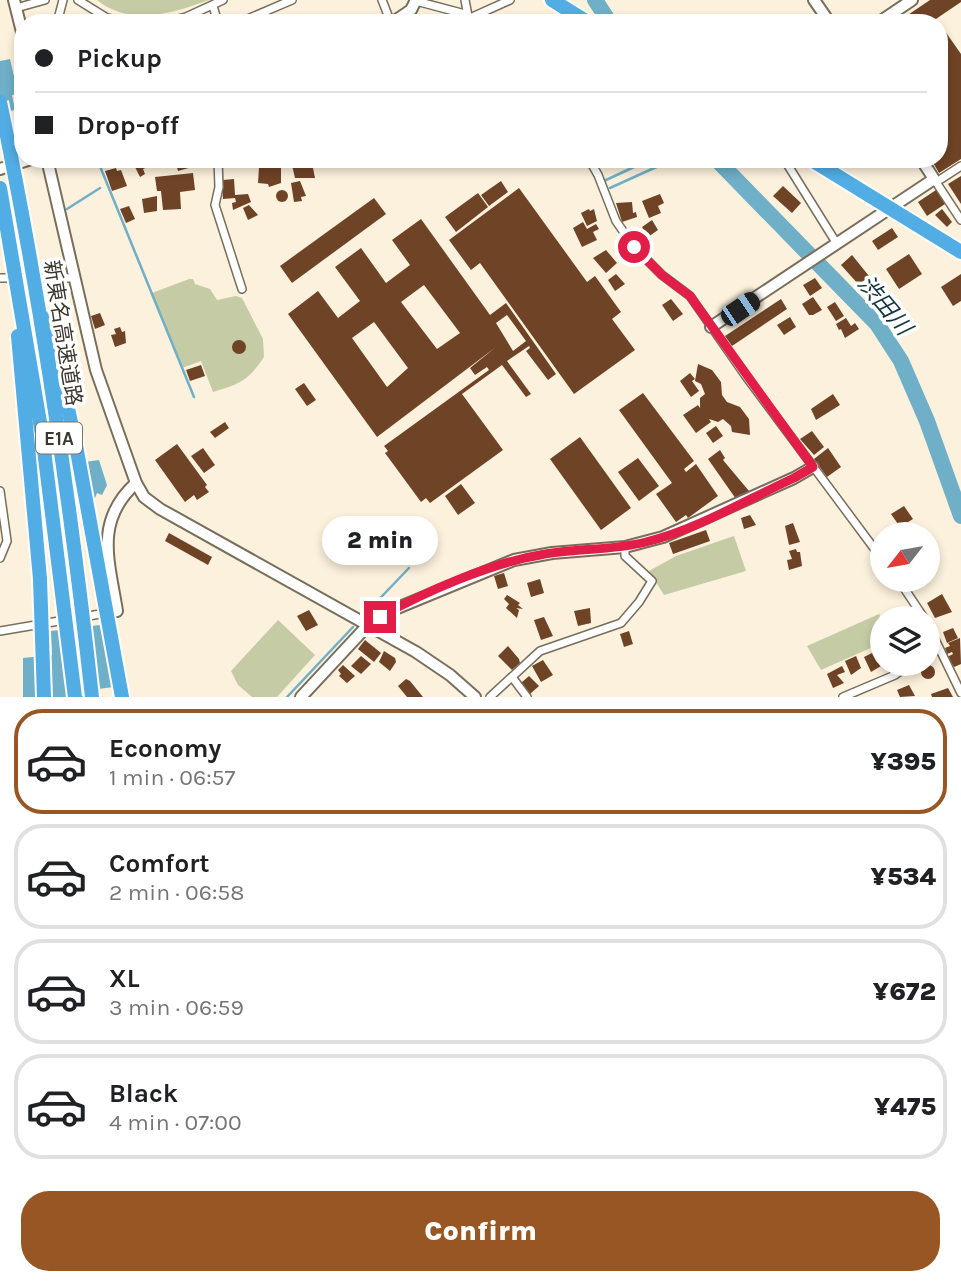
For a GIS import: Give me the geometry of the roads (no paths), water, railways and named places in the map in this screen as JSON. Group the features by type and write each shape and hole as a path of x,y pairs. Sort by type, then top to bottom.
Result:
{"highway":[{"path":"552,0 575,14"},
{"name":"新東名高速道路","path":"0,102 16,180 60,443 92,697"},
{"path":"825,168 961,252"},
{"path":"16,180 71,424 122,697"},
{"name":"新東名高速道路","path":"0,188 42,433 75,697"},
{"path":"0,224 16,318 30,454 40,579 44,697"}],"street":[{"path":"15,4 45,0"},
{"path":"78,0 101,14"},
{"path":"189,14 223,0"},
{"path":"259,14 292,0"},
{"path":"481,14 510,0"},
{"path":"891,14 912,0"},
{"path":"405,14 416,1 456,14"},
{"path":"213,6 215,14"},
{"path":"711,327 891,208 961,166"},
{"path":"49,168 96,370 136,483 144,497 160,509 431,661 475,697"},
{"path":"218,168 219,187 215,205 242,289"},
{"path":"594,168 616,221 634,247 662,275 690,296 870,543"},
{"path":"790,168 837,244"},
{"path":"928,168 961,220"},
{"path":"0,278 74,278"},
{"path":"301,697 368,625 395,609 502,564 552,553 625,547 669,535 813,467"},
{"path":"0,631 117,611 107,554 108,529 119,500 136,483"},
{"path":"0,491 6,541 0,558"},
{"path":"490,697 540,651 586,633 618,625 634,609 652,581 625,556 625,547"},
{"path":"940,651 961,693"},
{"path":"843,697 893,676"},
{"path":"512,677 527,697"}],"water":[{"path":"10,59 14,76 14,110 0,113 0,61"},
{"path":"99,460 107,485 102,495 97,493 93,503 85,462"},
{"path":"100,625 113,687 84,691 84,697 23,697 23,658 52,655 51,631"}],"waterway":[{"name":"渋田川","path":"595,0 604,14"},
{"path":"101,168 194,397"},
{"path":"604,181 632,168"},
{"path":"610,188 654,168"},
{"name":"渋田川","path":"725,168 877,324 901,361 927,421 961,516"},
{"path":"67,209 100,188"},
{"path":"363,616 409,568"},
{"path":"287,697 353,627"}]}
